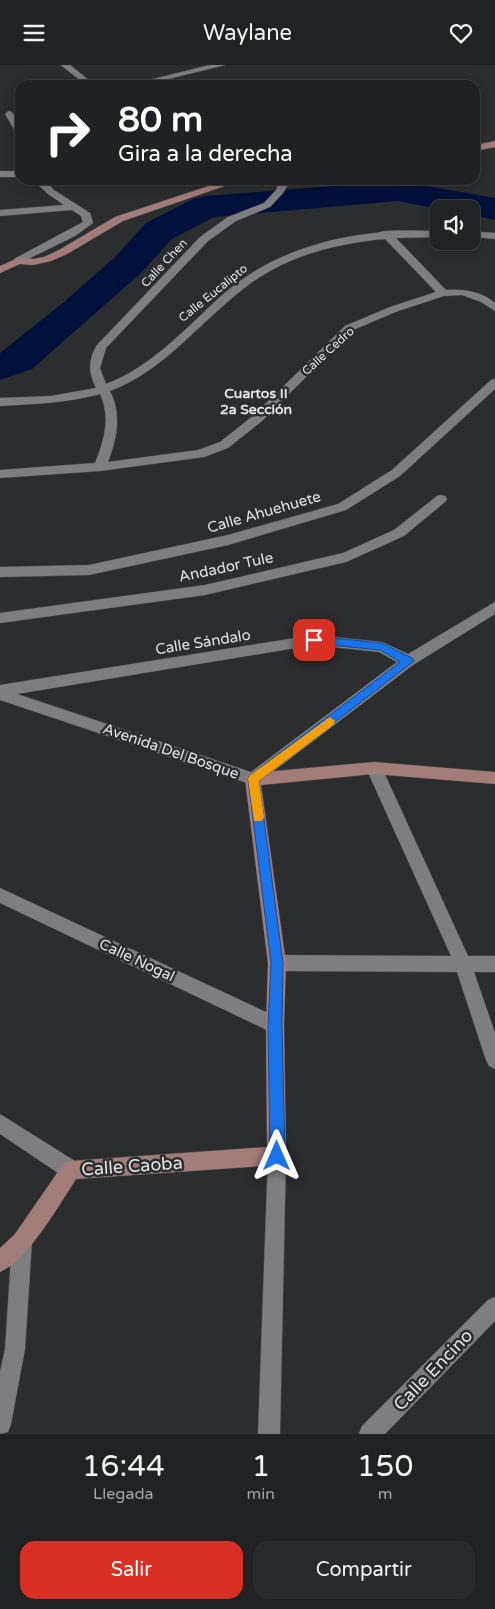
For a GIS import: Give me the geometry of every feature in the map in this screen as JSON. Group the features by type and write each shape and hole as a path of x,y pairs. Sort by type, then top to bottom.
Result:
{"street":[{"path":"65,65 84,80"},
{"path":"175,65 187,73"},
{"path":"156,80 221,65"},
{"path":"4,115 15,127"},
{"path":"480,147 495,144"},
{"path":"0,174 15,174"},
{"path":"0,270 71,234 88,223 86,215 43,185"},
{"path":"18,261 32,263 47,259 63,252 119,219 222,185"},
{"name":"Calle Chen","path":"100,467 109,440 111,423 111,408 104,388 97,377 94,363 101,347 204,239 232,219 267,205 283,185"},
{"path":"0,213 73,207"},
{"path":"386,234 443,293"},
{"name":"Calle Eucalipto","path":"0,402 64,399 104,388 133,377 246,281 281,260 314,247 354,237 386,234 430,234"},
{"path":"480,235 495,236"},
{"name":"Calle Cedro","path":"0,474 100,467 200,454 224,445 258,418 349,328 394,309 443,293 463,292 485,300 495,308"},
{"name":"Calle Ahuehuete","path":"0,572 89,570 228,540 342,507 396,473 495,383"},
{"name":"Andador Tule","path":"0,618 205,590 346,557 399,533 441,499"},
{"path":"270,1434 277,1156 275,1025 277,963 253,779 408,661 495,607"},
{"name":"Calle Sándalo","path":"0,693 314,640 382,647 408,661"},
{"name":"Avenida Del Bosque","path":"0,693 253,779 374,768 495,778"},
{"path":"374,768 463,963 495,1059"},
{"name":"Calle Nogal","path":"0,895 275,1025"},
{"path":"277,963 463,963 495,965"},
{"name":"Calle Caoba","path":"0,1123 72,1170 277,1156"},
{"path":"0,1262 22,1241 72,1170"},
{"path":"0,1424 14,1349 22,1241"},
{"name":"Calle Encino","path":"370,1434 495,1307"}],"waterway":[{"path":"0,367 18,360 77,311 129,264 159,231 206,207 398,191 495,209"}],"slow traffic":[{"path":"258,817 253,779 330,721"}],"district":[{"name":"Cuartos II 2a Sección","path":"256,401"}],"route":[{"path":"277,1156 278,1106 275,1025 277,963 253,779 408,661 382,647 314,640"}]}
